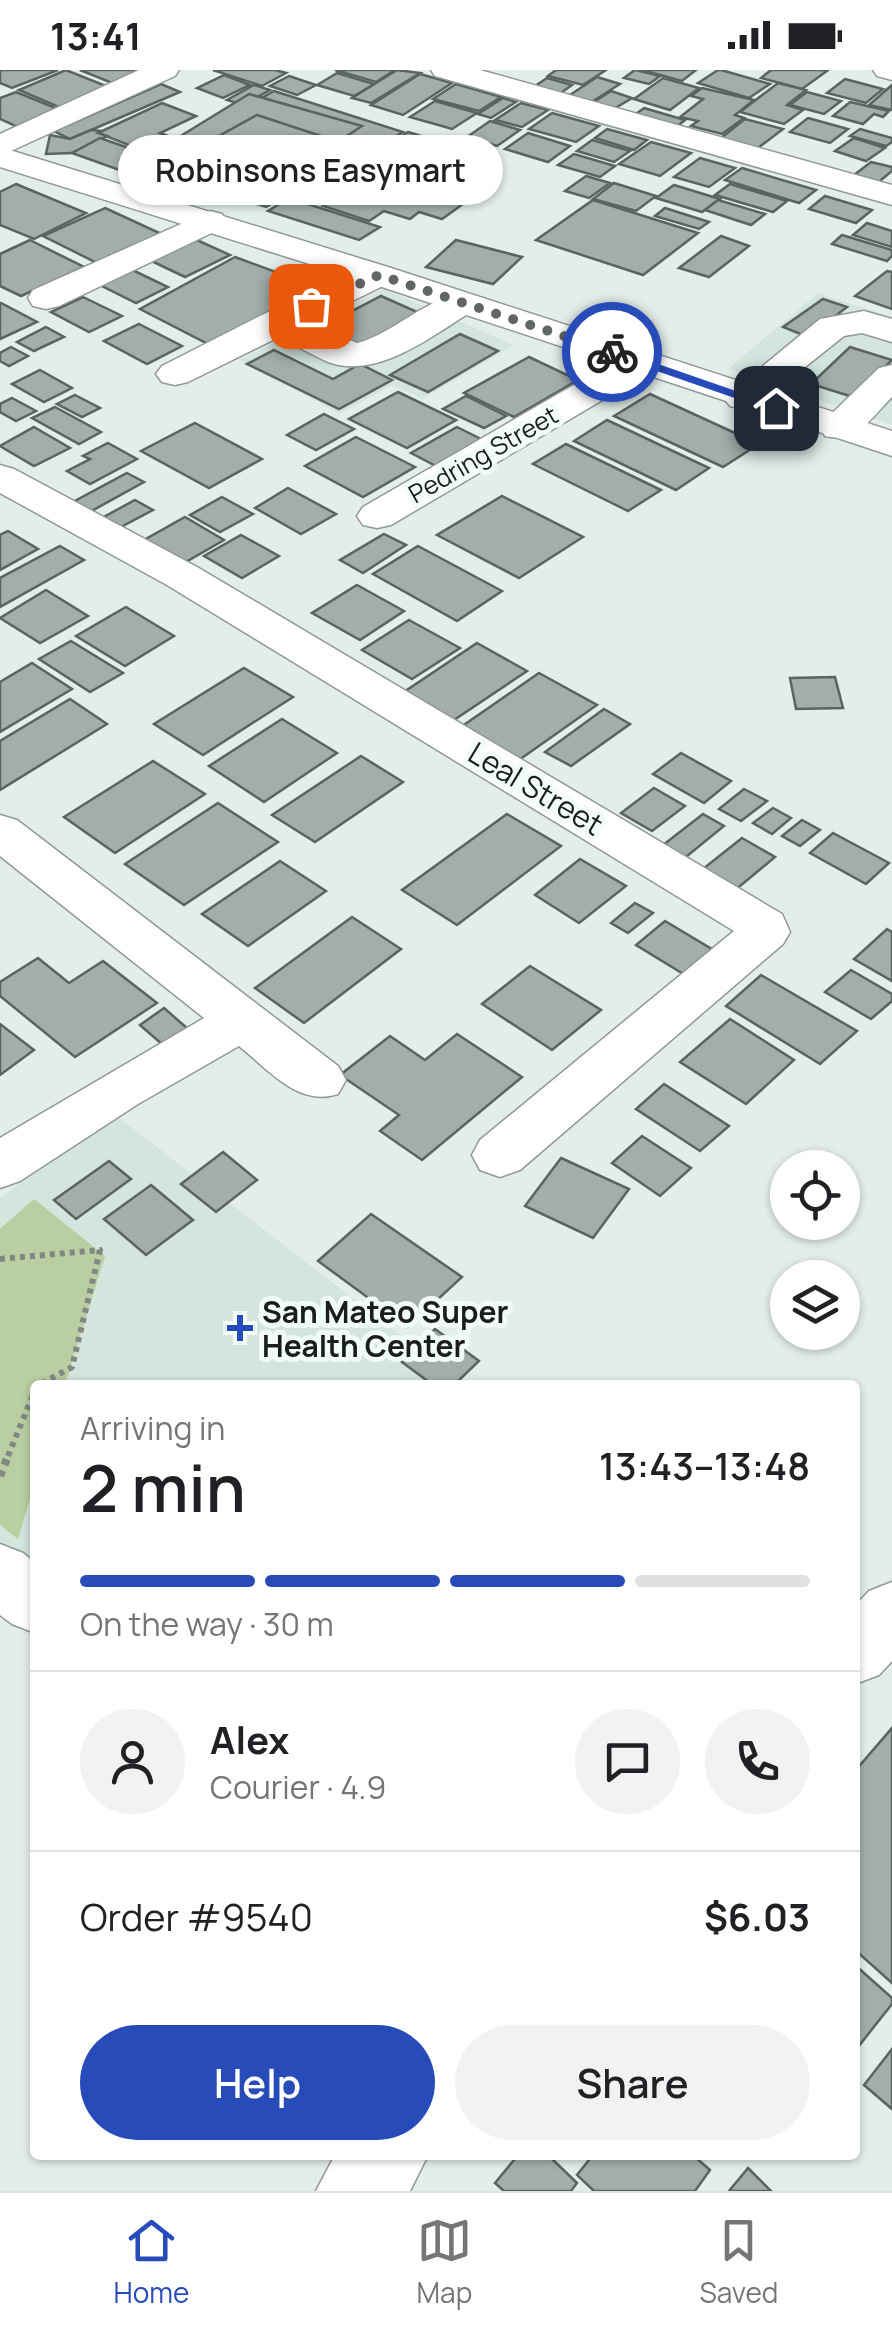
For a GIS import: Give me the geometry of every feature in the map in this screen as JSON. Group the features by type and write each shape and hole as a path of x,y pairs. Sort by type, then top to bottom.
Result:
{"street":[{"path":"0,146 164,70"},
{"path":"446,70 892,196"},
{"path":"0,157 379,275 892,444"},
{"path":"46,298 210,222"},
{"path":"175,374 379,275"},
{"path":"277,322 353,356 379,349 458,304"},
{"path":"744,398 833,327 864,322 892,331"},
{"name":"Pedring Street","path":"377,516 642,361"},
{"path":"839,428 892,376"},
{"name":"Leal Street","path":"11,495 182,576 764,926 765,932 500,1155"},
{"path":"0,831 320,1080"},
{"path":"0,1166 119,1090 242,1020"},
{"path":"0,1574 30,1599"},
{"path":"860,1648 892,1613"},
{"path":"356,2191 385,2160"}],"path":[{"path":"0,1259 100,1250 72,1367 49,1380"},
{"path":"0,1476 30,1404"}],"shaded area":[{"path":"384,289 514,345 423,399 392,385 340,414 239,360"},
{"path":"818,293 892,317 892,425 728,369"},
{"path":"114,1114 459,1380 30,1380 30,1628 0,1602 0,1198"}],"green space":[{"path":"34,1199 105,1256 67,1380 30,1380 30,1499 18,1539 0,1525 0,1229"}],"building":[{"path":"0,70 58,70 12,88 0,83"},
{"path":"66,70 116,90 68,111 19,90"},
{"path":"80,70 145,70 112,83"},
{"path":"213,70 275,70 286,73 262,86"},
{"path":"335,70 395,70 376,82"},
{"path":"397,70 420,73 371,103 352,98"},
{"path":"556,70 606,70 583,85 548,76"},
{"path":"635,70 660,76 649,84 624,78"},
{"path":"642,70 696,70 682,81"},
{"path":"718,70 770,84 749,98 698,83"},
{"path":"771,70 827,71 802,89 761,78"},
{"path":"337,73 374,84 354,96 317,85"},
{"path":"420,74 452,83 403,115 371,105"},
{"path":"224,75 250,85 223,98 197,88"},
{"path":"289,76 316,85 297,95 270,86"},
{"path":"597,77 620,84 590,103 567,97"},
{"path":"547,78 572,85 558,95 532,88"},
{"path":"663,78 699,88 670,110 634,99"},
{"path":"845,79 883,89 866,103 827,93"},
{"path":"778,83 806,90 787,105 803,110 784,124 740,112"},
{"path":"161,84 180,92 70,139 54,131"},
{"path":"456,84 501,97 479,111 433,99"},
{"path":"254,85 270,90 243,105 227,100"},
{"path":"892,85 892,110 869,105"},
{"path":"702,88 754,100 735,115 744,118 722,134 691,126 698,121 680,117 703,99 691,96"},
{"path":"274,91 403,132 371,151 242,109"},
{"path":"611,91 632,98 607,113 586,107"},
{"path":"16,92 63,111 22,129 0,119 0,98"},
{"path":"807,92 841,101 824,114 790,105"},
{"path":"249,94 362,126 292,172 270,166 256,176 161,148"},
{"path":"503,98 516,102 491,118 478,114"},
{"path":"435,101 477,113 452,129 410,117"},
{"path":"850,102 889,111 883,117 874,114 863,124 833,116"},
{"path":"162,103 196,116 160,133 192,145 164,159 98,133"},
{"path":"521,103 548,110 522,127 495,120"},
{"path":"644,108 685,120 675,128 633,116"},
{"path":"552,113 599,126 576,142 529,129"},
{"path":"257,115 373,153 314,188 197,148"},
{"path":"808,118 848,129 830,143 790,132"},
{"path":"745,119 783,129 758,148 721,138"},
{"path":"490,121 520,130 497,146 467,137"},
{"path":"607,129 647,140 634,150 595,138"},
{"path":"860,129 892,138 892,142 886,146 850,136"},
{"path":"91,130 107,136 72,153 46,154 50,135 70,139"},
{"path":"408,132 434,140 408,157 446,168 415,189 463,204 442,219 419,212 410,219 384,211 369,221 323,206 381,169 361,163"},
{"path":"528,133 570,146 548,162 505,149"},
{"path":"100,138 175,164 147,180 72,153"},
{"path":"854,138 885,148 866,161 835,151"},
{"path":"592,140 630,151 614,162 577,151"},
{"path":"651,142 691,153 660,176 619,164"},
{"path":"201,151 302,186 266,207 164,172"},
{"path":"574,154 615,166 600,177 558,165"},
{"path":"700,158 735,168 709,187 674,177"},
{"path":"871,162 892,167 892,171 875,185 850,178"},
{"path":"742,168 816,190 799,203 725,180"},
{"path":"460,173 495,183 471,199 436,189"},
{"path":"586,176 610,183 589,198 565,191"},
{"path":"614,183 656,196 636,211 593,199"},
{"path":"16,184 86,213 34,239 0,225 0,192"},
{"path":"730,184 787,201 773,212 715,195"},
{"path":"674,185 720,199 702,212 656,198"},
{"path":"825,196 872,210 856,223 809,209"},
{"path":"289,198 380,227 359,240 268,211"},
{"path":"593,200 698,233 643,275 536,240"},
{"path":"718,200 765,214 751,225 705,210"},
{"path":"105,208 166,236 103,266 43,236"},
{"path":"665,208 709,222 699,229 655,216"},
{"path":"867,223 892,231 892,247 853,235"},
{"path":"842,235 892,250 892,256 887,261 832,244"},
{"path":"188,236 230,255 185,277 143,257"},
{"path":"721,236 749,246 709,277 679,268"},
{"path":"30,240 84,267 21,296 0,286 0,254"},
{"path":"456,240 522,257 493,284 426,267"},
{"path":"235,257 322,289 212,346 140,309"},
{"path":"124,266 168,287 136,303 92,281"},
{"path":"887,271 892,272 892,309 855,296"},
{"path":"381,296 424,315 360,349 318,329"},
{"path":"83,297 122,316 89,332 51,312"},
{"path":"823,299 847,307 808,337 783,327"},
{"path":"1,303 37,322 0,339"},
{"path":"139,324 182,346 147,364 104,341"},
{"path":"46,327 64,337 34,351 17,342"},
{"path":"460,334 498,351 428,392 390,375"},
{"path":"11,347 28,356 9,366 0,361 0,353"},
{"path":"850,347 892,360 853,397 811,384"},
{"path":"274,350 333,379 360,364 392,380 339,409 247,364"},
{"path":"529,357 578,380 514,417 464,393"},
{"path":"40,370 72,388 44,402 12,384"},
{"path":"398,392 456,420 407,448 349,419"},
{"path":"650,394 759,444 723,467 614,416"},
{"path":"75,395 100,408 82,417 57,404"},
{"path":"466,396 506,416 484,428 443,409"},
{"path":"12,398 36,411 16,421 0,412 0,404"},
{"path":"55,407 101,432 79,444 32,418"},
{"path":"324,414 354,429 316,450 287,435"},
{"path":"607,420 709,468 676,490 574,441"},
{"path":"195,423 262,459 209,488 141,451"},
{"path":"34,427 70,448 34,466 0,446"},
{"path":"457,427 481,439 436,466 411,453"},
{"path":"356,437 415,467 363,497 305,466"},
{"path":"108,443 137,459 90,484 67,471 90,459 83,456"},
{"path":"566,444 661,490 628,511 533,464"},
{"path":"127,473 144,482 88,513 71,503"},
{"path":"288,488 336,514 301,534 255,508"},
{"path":"502,496 583,537 519,578 437,535"},
{"path":"222,497 253,514 220,532 190,515"},
{"path":"135,500 153,510 117,529 100,519"},
{"path":"185,517 224,540 184,563 144,540"},
{"path":"8,531 38,549 0,570 0,535"},
{"path":"384,534 406,545 363,573 340,560"},
{"path":"241,535 279,556 242,578 204,556"},
{"path":"60,546 84,560 0,607 0,578"},
{"path":"418,546 502,591 457,621 373,574"},
{"path":"357,585 404,611 360,640 312,613"},
{"path":"46,590 88,616 40,643 0,618"},
{"path":"126,607 174,636 125,666 76,636"},
{"path":"409,620 460,648 412,679 362,650"},
{"path":"71,641 123,673 90,692 39,659"},
{"path":"477,643 527,671 451,722 401,694"},
{"path":"32,663 72,689 0,732 0,682"},
{"path":"244,668 293,697 203,755 154,724"},
{"path":"539,673 597,705 519,760 461,727"},
{"path":"835,677 843,708 796,709 790,678"},
{"path":"70,699 107,724 0,790 0,741"},
{"path":"604,709 630,724 571,766 545,752"},
{"path":"282,719 337,753 264,802 209,766"},
{"path":"681,753 731,781 704,803 653,774"},
{"path":"361,756 403,782 315,842 272,815"},
{"path":"153,761 205,794 115,853 64,817"},
{"path":"654,788 685,806 652,831 621,813"},
{"path":"744,789 767,801 741,821 719,809"},
{"path":"218,803 278,842 184,905 125,864"},
{"path":"773,808 791,818 772,834 753,823"},
{"path":"507,814 561,846 457,925 402,890"},
{"path":"703,814 724,826 676,865 654,852"},
{"path":"802,820 820,830 800,846 782,836"},
{"path":"833,833 889,863 866,884 810,853"},
{"path":"742,838 775,857 728,896 694,876"},
{"path":"580,859 626,886 579,923 535,895"},
{"path":"280,861 326,891 248,946 202,914"},
{"path":"635,903 653,913 628,933 611,923"},
{"path":"352,917 401,949 304,1023 255,988"},
{"path":"665,921 715,951 685,975 636,945"},
{"path":"887,929 892,932 892,981 854,959"},
{"path":"38,958 69,983 103,961 157,1003 75,1057 0,996 0,982"},
{"path":"530,966 601,1010 552,1050 482,1004"},
{"path":"851,970 892,994 892,1001 871,1019 825,992"},
{"path":"761,975 857,1031 820,1064 726,1006"},
{"path":"164,1008 188,1029 164,1046 140,1025"},
{"path":"730,1019 794,1060 746,1104 680,1062"},
{"path":"0,1024 34,1050 0,1075"},
{"path":"457,1034 522,1077 422,1160 380,1131 399,1115 340,1075 390,1036 425,1060"},
{"path":"664,1084 729,1126 700,1151 636,1109"},
{"path":"642,1136 691,1168 660,1196 612,1163"},
{"path":"223,1152 257,1180 216,1212 181,1184"},
{"path":"561,1158 629,1189 593,1238 525,1206"},
{"path":"109,1161 131,1179 76,1219 54,1200"},
{"path":"151,1185 193,1220 146,1255 104,1219"},
{"path":"371,1214 462,1277 408,1327 318,1261"},
{"path":"435,1329 479,1361 459,1380 426,1380 402,1362"},
{"path":"892,1728 892,1983 860,1954 860,1765"},
{"path":"860,1969 892,1998 892,2004 860,2044"},
{"path":"892,2049 892,2109 864,2085"},
{"path":"514,2160 553,2160 577,2183 571,2191 504,2191 495,2183"},
{"path":"589,2160 699,2160 710,2170 695,2191 594,2191 577,2175"},
{"path":"748,2168 771,2191 729,2191"}],"way so far":[{"path":"311,306 379,275 612,352"}],"place":[{"name":"Robinsons Easymart","path":"311,306"},
{"name":"San Mateo Super Health Center","path":"240,1328"}],"route":[{"path":"612,352 776,408"}]}
